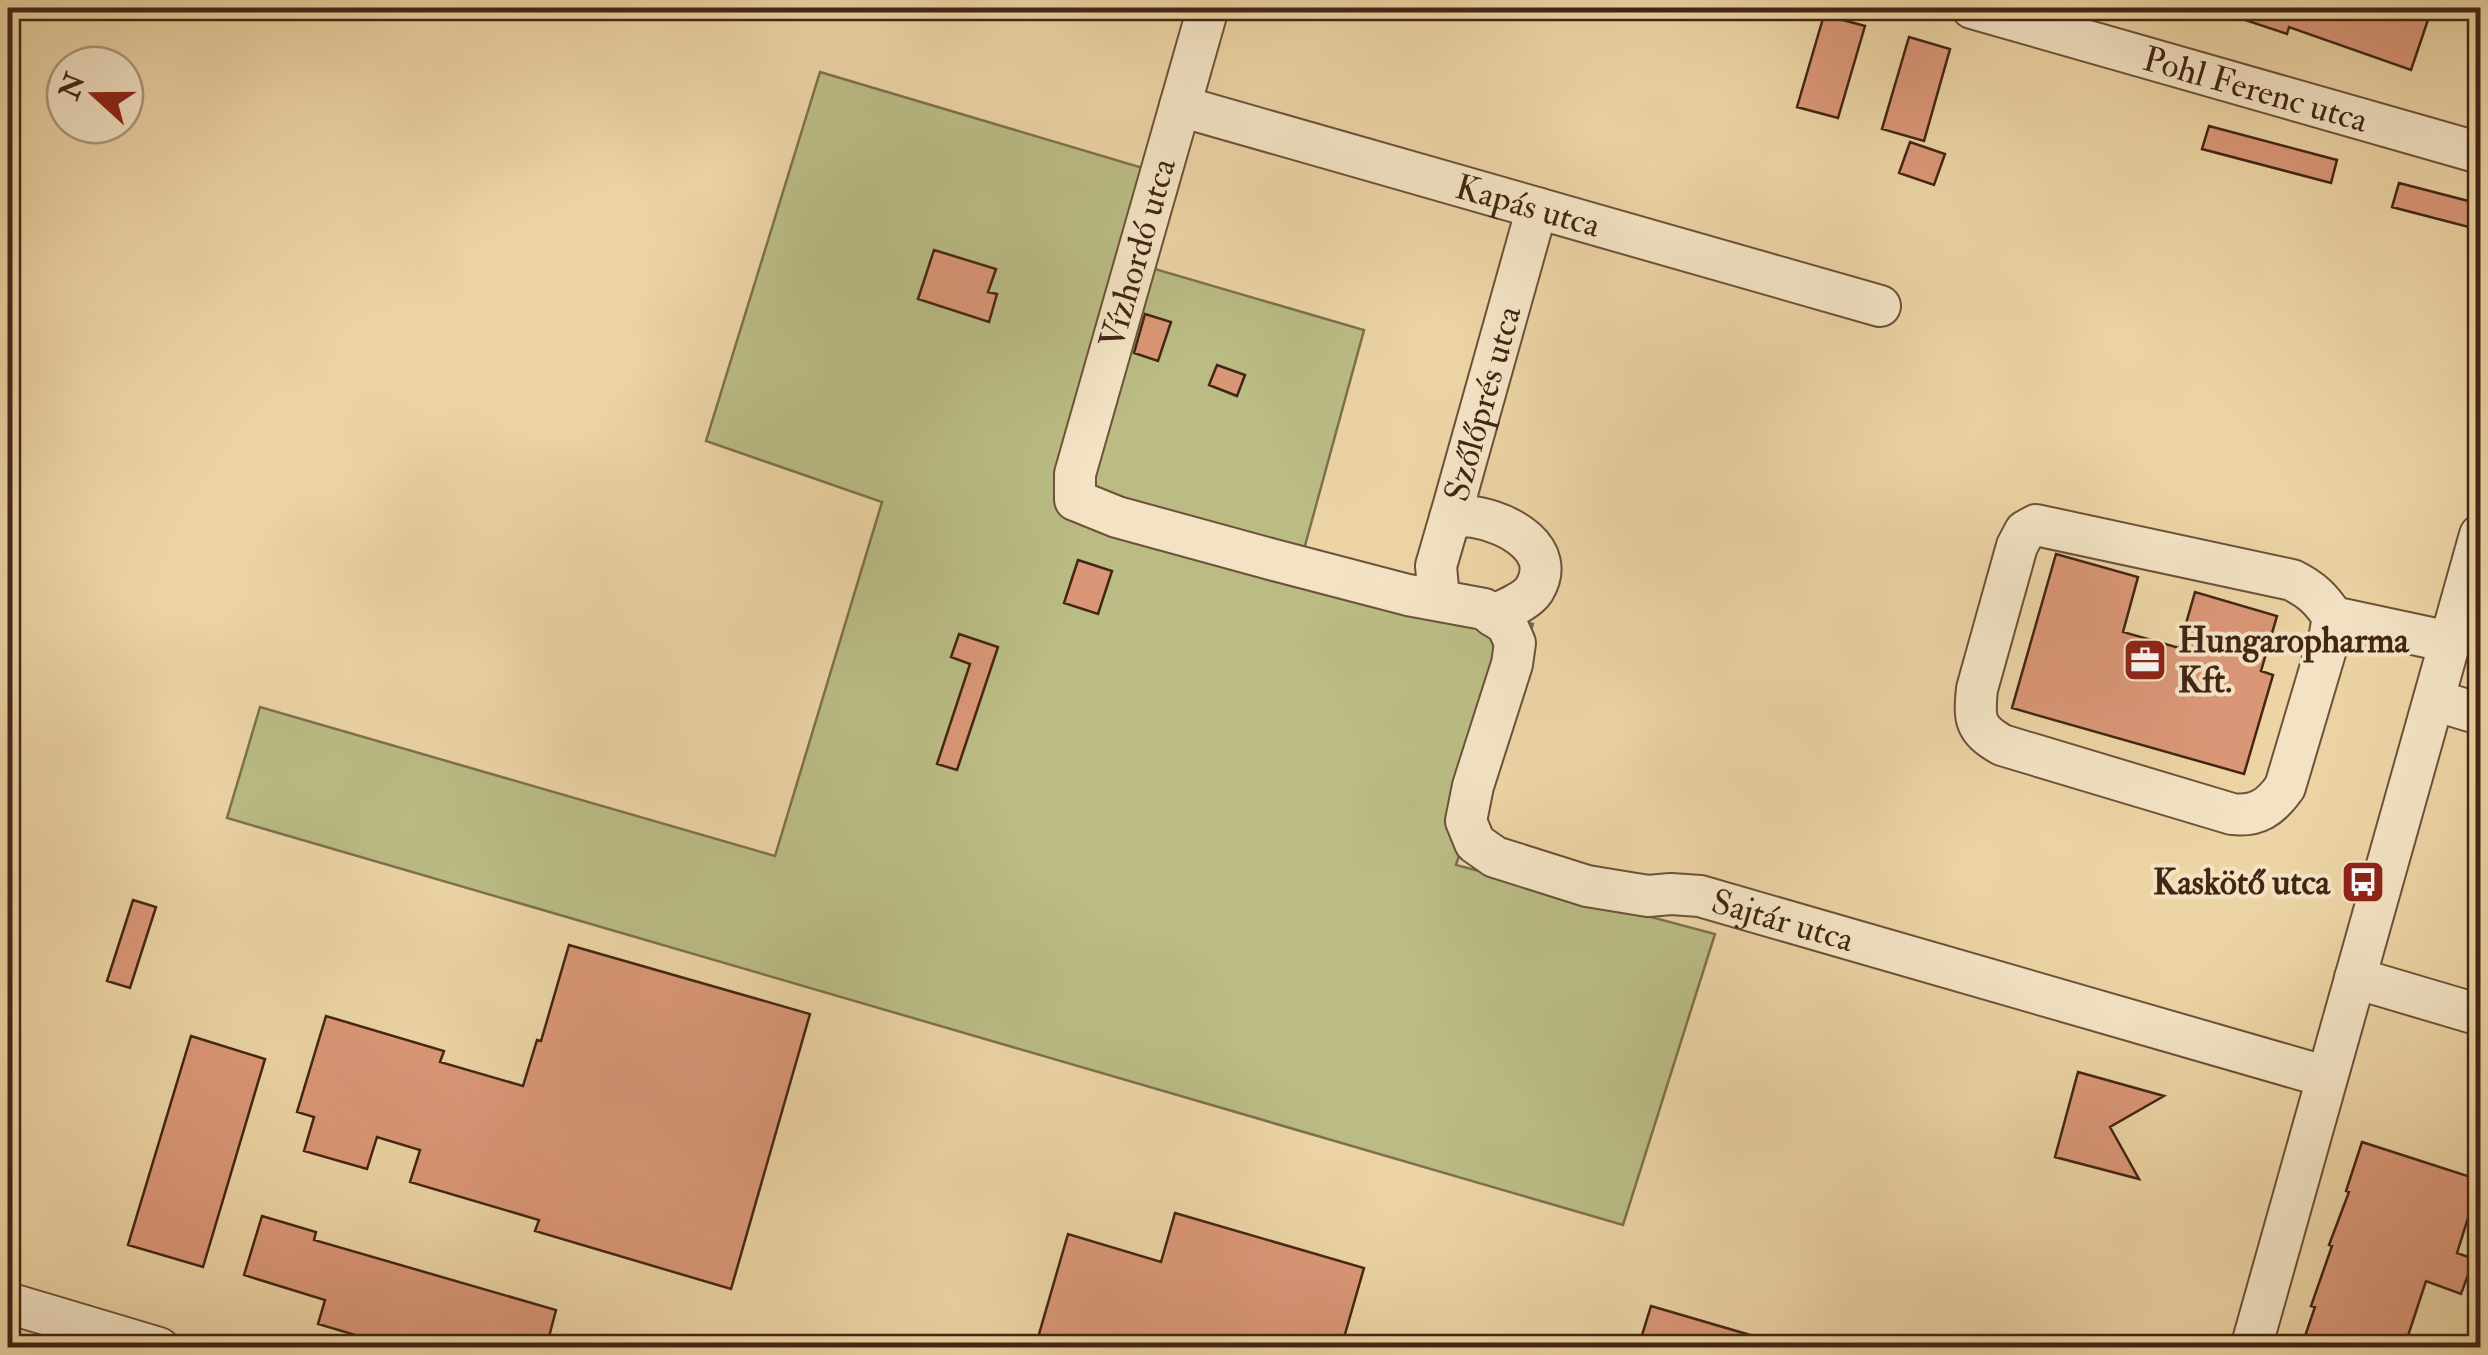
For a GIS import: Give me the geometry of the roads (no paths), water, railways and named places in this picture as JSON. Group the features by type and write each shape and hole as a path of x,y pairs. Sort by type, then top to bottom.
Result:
{"street":[{"name":"Vízhordó utca","path":"1208,8 1075,474 1075,500 1117,518 1408,595 1440,599"},
{"name":"Pohl Ferenc utca","path":"1972,8 2480,153"},
{"name":"Kapás utca","path":"1180,106 1880,306"},
{"name":"Szőlőprés utca","path":"1440,599 1436,566 1537,208"},
{"path":"1440,599 1484,608 1493,616 1534,590 1540,570 1537,550 1521,535 1473,517 1450,518"},
{"path":"2333,618 2285,787 2275,801 2252,814 2232,814 2002,745 1978,726 1974,712 2017,546 2025,531 2036,525 2292,580 2312,590 2333,618 2450,642"},
{"path":"2251,1348 2480,535"},
{"name":"Sajtár utca","path":"1493,616 1508,625 1515,644 1514,654 1466,821 1475,843 1495,857 1588,886 1648,896 1700,896 1732,904 2327,1077"},
{"path":"2434,700 2480,714"},
{"path":"2356,978 2480,1016"},
{"path":"8,1303 159,1348"}],"place":[{"name":"Hungaropharma Kft.","path":"2145,660"},
{"name":"Kaskötő utca","path":"2363,882"}]}
